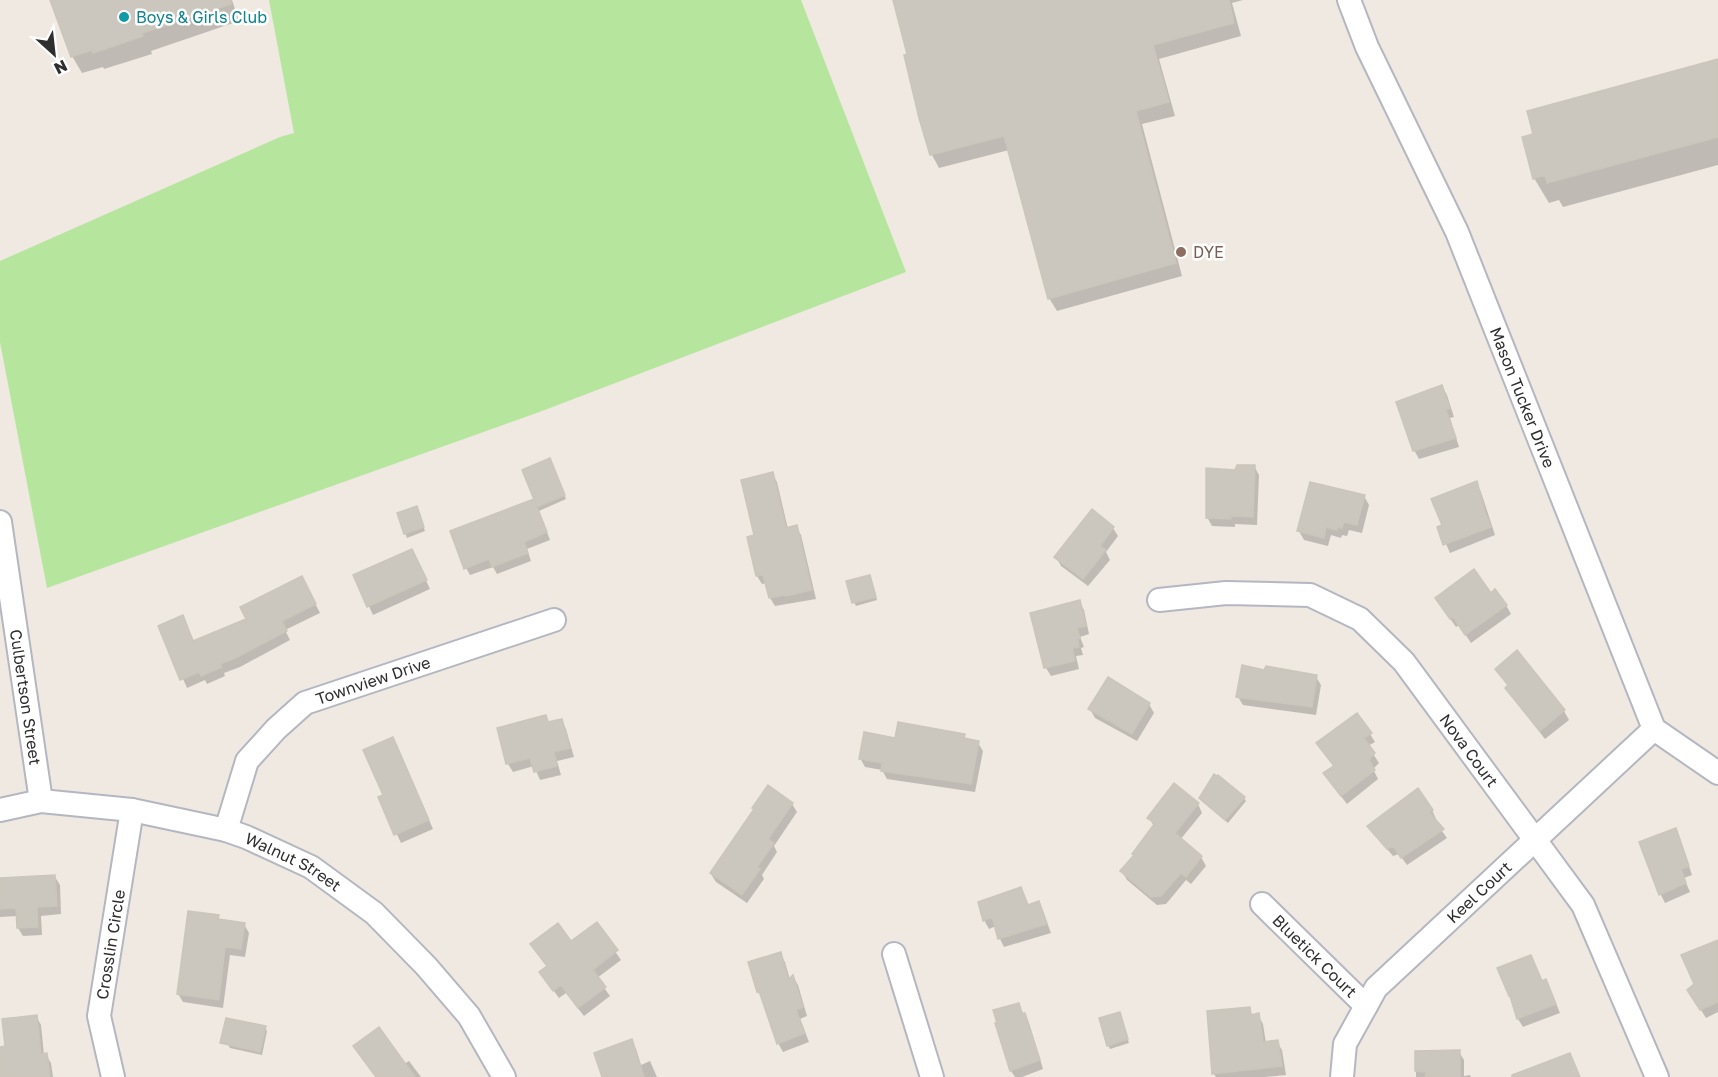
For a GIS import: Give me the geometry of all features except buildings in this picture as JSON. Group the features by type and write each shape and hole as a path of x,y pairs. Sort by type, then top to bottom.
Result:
{"street":[{"name":"Mason Tucker Drive","path":"1349,0 1367,47 1457,232 1654,729"},
{"name":"Culbertson Street","path":"0,522 41,801"},
{"name":"Nova Court","path":"1159,600 1226,593 1310,595 1360,619 1404,662 1583,905 1657,1077"},
{"name":"Townview Drive","path":"226,830 247,761 276,729 305,703 554,620"},
{"path":"1654,729 1718,773"},
{"name":"Keel Court","path":"1342,1077 1345,1044 1376,988 1654,729"},
{"name":"Walnut Street","path":"0,810 41,801 132,810 226,830 311,867 374,913 426,966 469,1016 504,1077"},
{"name":"Crosslin Circle","path":"113,1077 99,1016 132,810"},
{"name":"Bluetick Court","path":"1262,904 1366,1006"},
{"path":"894,954 932,1077"}],"green space":[{"path":"269,0 801,0 906,272 542,411 47,588 0,342 0,261 280,137 294,133"}],"place":[{"name":"Boys & Girls Club","path":"124,17"},
{"name":"DYE","path":"1181,252"}]}
